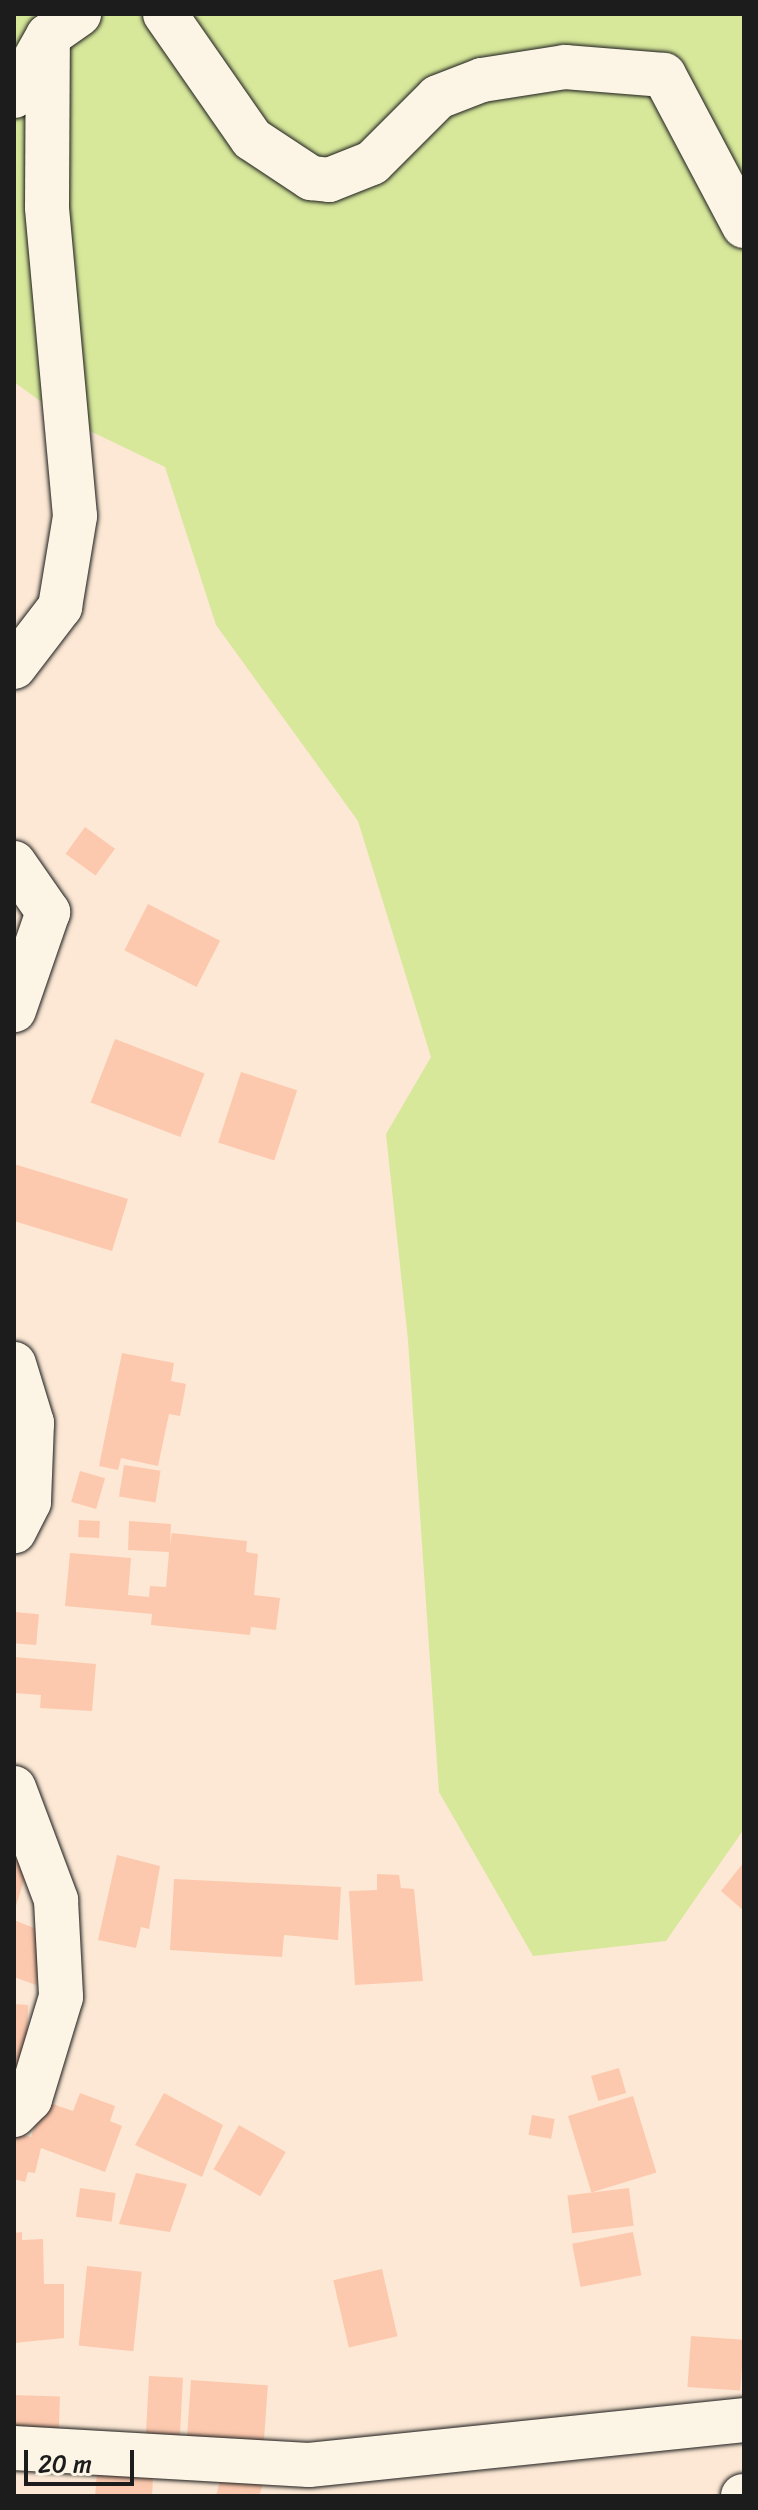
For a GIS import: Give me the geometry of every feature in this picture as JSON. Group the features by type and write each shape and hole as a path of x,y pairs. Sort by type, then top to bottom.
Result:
{"street":[{"path":"165,14 252,139 311,178 329,180 372,163 438,97 482,80 565,67 664,75 744,226"},
{"path":"14,96 63,25"},
{"path":"14,667 60,607 75,516 47,207 63,25"},
{"path":"14,863 48,912 14,1010"},
{"path":"14,1364 32,1423 29,1502 14,1531"},
{"path":"14,1788 56,1900 61,1997 30,2099 14,2115"},
{"path":"14,2448 309,2465 744,2420"}],"green space":[{"path":"14,14 744,14 744,1829 666,1941 533,1956 439,1792 408,1340 386,1134 431,1057 358,821 216,625 165,467 65,419 14,382"}],"building":[{"path":"85,827 115,849 96,875 66,854"},
{"path":"148,904 220,941 197,987 124,950"},
{"path":"115,1039 205,1073 180,1137 91,1102"},
{"path":"241,1072 297,1090 274,1161 218,1142"},
{"path":"14,1164 128,1199 112,1251 14,1221"},
{"path":"122,1353 174,1363 171,1381 186,1384 180,1416 169,1414 158,1466 121,1458 118,1470 99,1466"},
{"path":"124,1465 161,1471 156,1502 119,1497"},
{"path":"80,1471 105,1478 96,1509 71,1502"},
{"path":"79,1520 100,1521 99,1538 78,1537"},
{"path":"129,1521 171,1524 170,1545 172,1533 247,1541 246,1552 258,1554 254,1595 280,1598 276,1630 251,1627 250,1635 151,1625 152,1614 65,1606 70,1553 131,1558 128,1595 149,1597 150,1586 166,1587 169,1552 128,1550"},
{"path":"14,1612 39,1614 36,1645 14,1643"},
{"path":"14,1657 96,1664 92,1711 40,1708 41,1695 14,1693"},
{"path":"14,1837 31,1858 15,1909 14,1909"},
{"path":"117,1855 160,1866 149,1929 141,1927 136,1948 98,1940"},
{"path":"744,1862 744,1911 721,1891"},
{"path":"377,1874 399,1875 401,1888 414,1889 423,1981 355,1985 349,1891 377,1890"},
{"path":"174,1879 341,1887 338,1940 284,1935 282,1957 170,1950"},
{"path":"14,1920 44,1932 36,1985 14,1977"},
{"path":"14,2004 28,2005 26,2086 14,2086"},
{"path":"619,2068 626,2093 598,2101 591,2076"},
{"path":"80,2093 115,2106 110,2121 122,2126 105,2172 41,2148 35,2173 28,2172 25,2182 14,2179 14,2132 31,2137 44,2101 73,2111"},
{"path":"164,2093 223,2125 202,2177 135,2145"},
{"path":"633,2096 656,2173 591,2192 568,2116"},
{"path":"532,2115 555,2119 551,2139 529,2135"},
{"path":"239,2125 286,2152 260,2196 213,2169"},
{"path":"136,2173 187,2184 170,2232 119,2224"},
{"path":"80,2188 116,2193 112,2222 76,2217"},
{"path":"629,2188 634,2226 572,2233 567,2196"},
{"path":"22,2232 22,2240 43,2239 44,2284 64,2284 64,2338 14,2343 14,2233"},
{"path":"633,2232 641,2275 581,2287 572,2244"},
{"path":"87,2266 142,2272 133,2351 79,2346"},
{"path":"382,2269 398,2336 349,2347 333,2280"},
{"path":"691,2336 744,2340 740,2391 687,2387"},
{"path":"149,2376 183,2378 180,2440 146,2438"},
{"path":"191,2380 268,2385 263,2447 187,2442"},
{"path":"14,2395 60,2397 59,2438 14,2436"},
{"path":"97,2473 153,2477 152,2496 95,2496"},
{"path":"222,2473 263,2484 259,2496 216,2496"}]}
